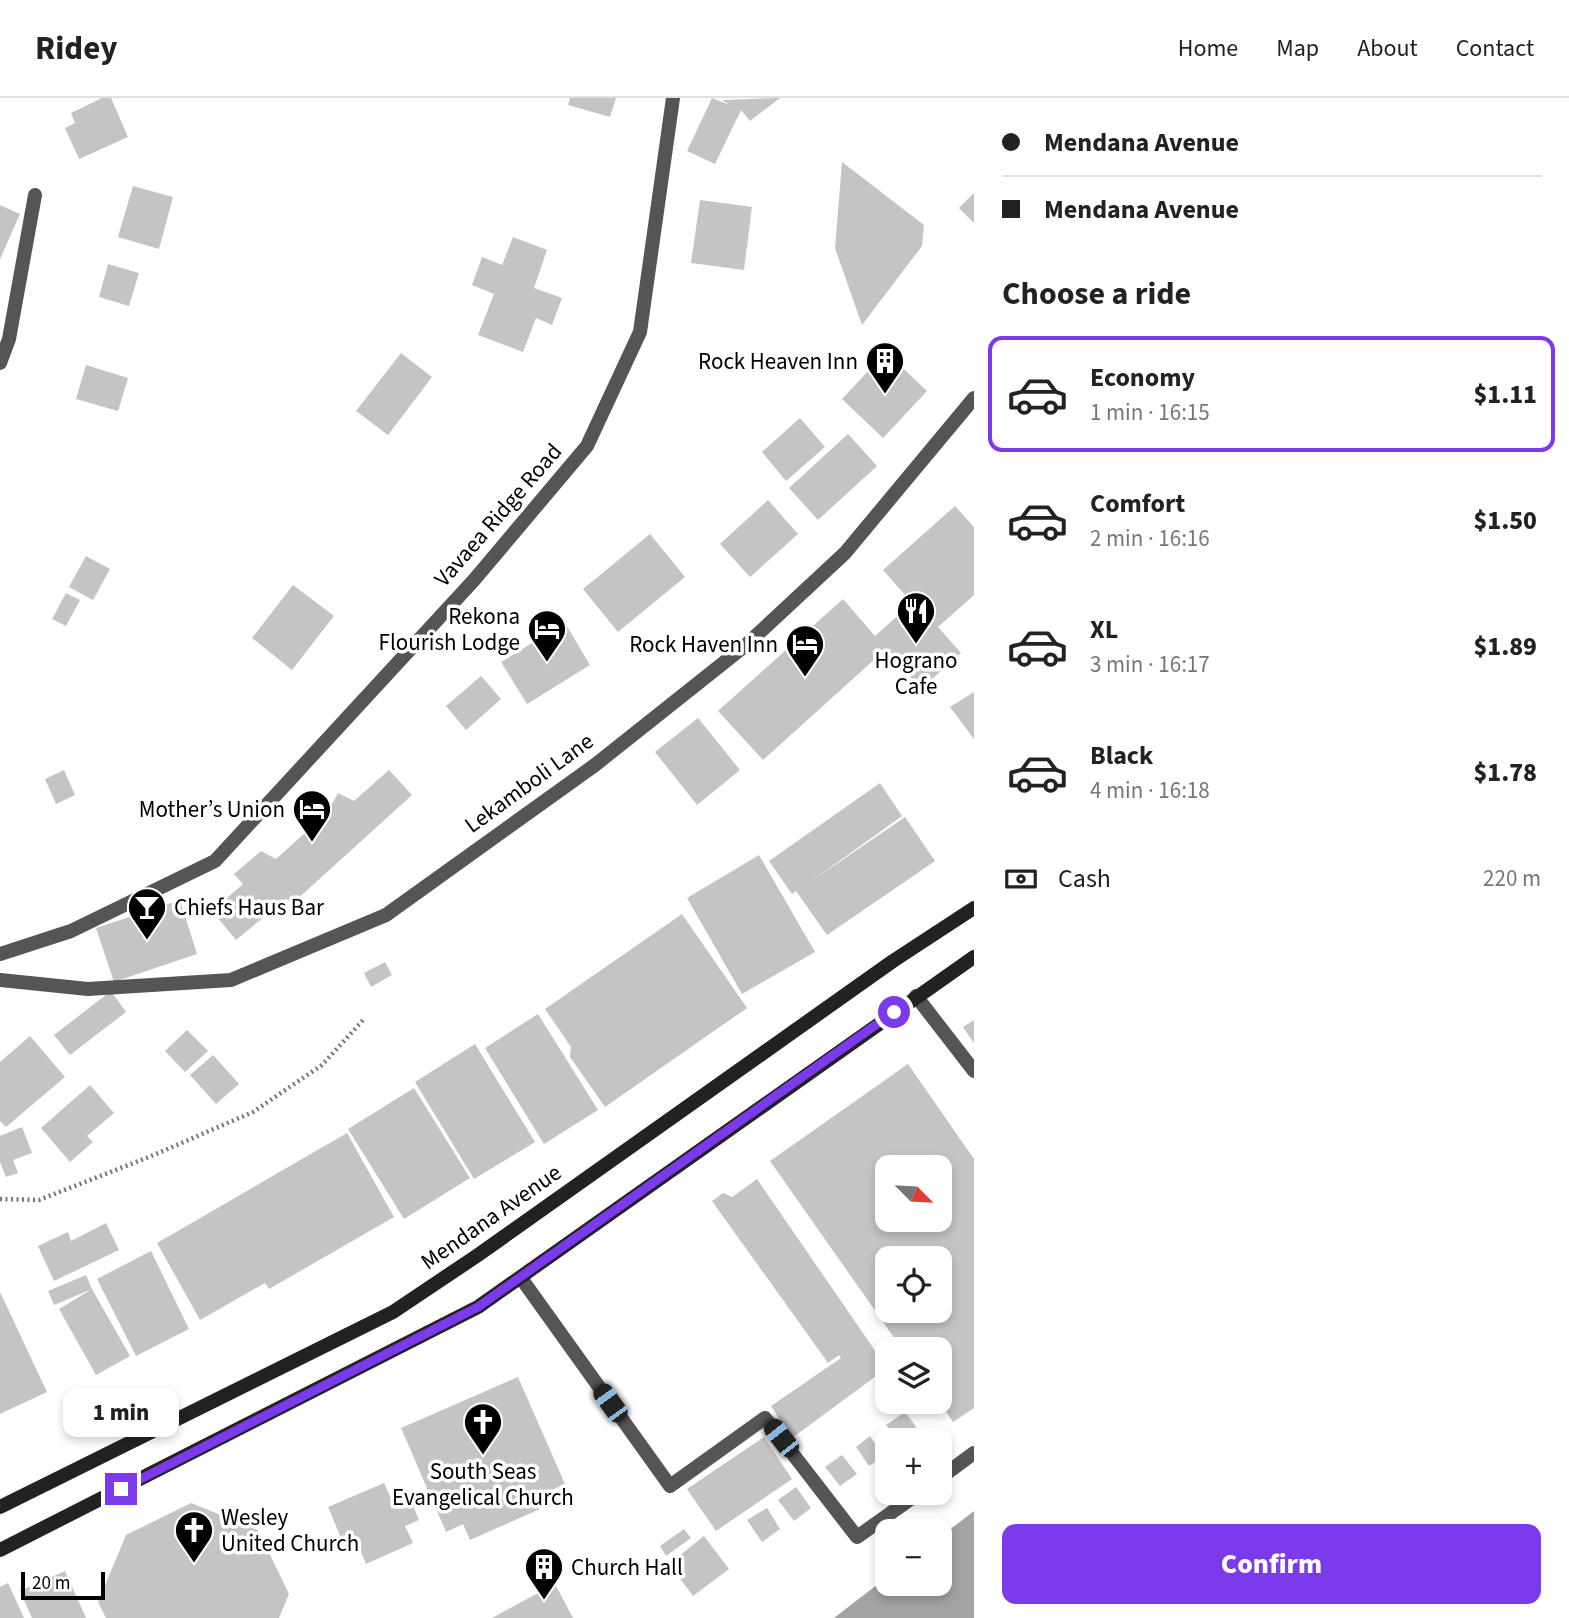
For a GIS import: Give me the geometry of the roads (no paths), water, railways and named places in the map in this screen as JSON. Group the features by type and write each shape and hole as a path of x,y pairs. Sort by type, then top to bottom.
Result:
{"main road":[{"name":"Mendana Avenue","path":"0,1507 393,1312 478,1255 892,961 974,908"},
{"path":"0,1550 478,1307 974,957"}],"street":[{"name":"Vavaea Ridge Road","path":"0,954 71,931 215,861 474,580 587,446 640,332 673,98"},
{"path":"0,363 9,339 35,195"},
{"name":"Lekamboli Lane","path":"0,980 88,989 231,981 386,915 594,765 746,645 845,553 974,398"},
{"path":"916,996 974,1071"},
{"path":"521,1278 670,1486 765,1418 857,1537 902,1505"},
{"path":"952,1469 974,1453"}],"place":[{"name":"Rock Heaven Inn","path":"885,395"},
{"name":"Hograno Cafe","path":"916,645"},
{"name":"Rekona Flourish Lodge","path":"547,663"},
{"name":"Rock Haven Inn","path":"805,678"},
{"name":"Mother’s Union","path":"312,843"},
{"name":"Chiefs Haus Bar","path":"147,941"},
{"name":"South Seas Evangelical Church","path":"483,1456"},
{"name":"Wesley United Church","path":"194,1564"},
{"name":"Church Hall","path":"544,1601"}]}
